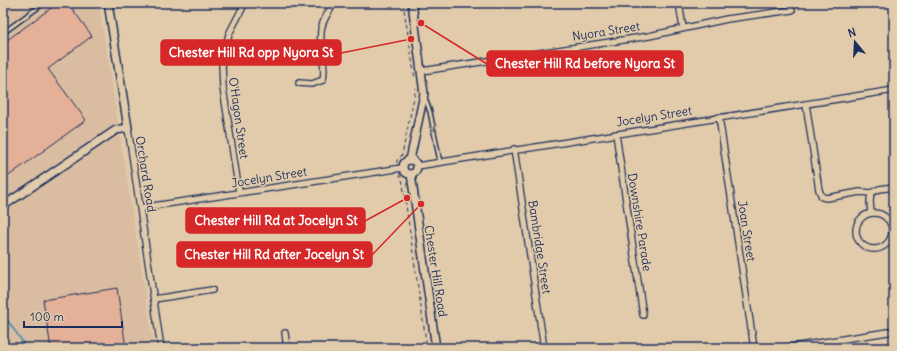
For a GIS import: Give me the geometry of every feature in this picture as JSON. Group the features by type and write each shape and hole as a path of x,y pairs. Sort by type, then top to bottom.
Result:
{"street":[{"name":"Orchard Road","path":"108,3 161,348"},
{"name":"O'Hagon Street","path":"239,192 223,88 222,64 229,34 245,3"},
{"path":"299,83 312,84 323,80 325,69 321,36 322,26 334,3"},
{"path":"410,160 424,94 412,3"},
{"path":"679,3 683,28"},
{"name":"Nyora Street","path":"422,70 649,36 727,19 792,10"},
{"name":"Jocelyn Street","path":"417,166 514,149 894,90"},
{"path":"806,104 821,195 827,198 860,192 871,193 876,190 894,187"},
{"name":"Joan Street","path":"719,117 754,348"},
{"path":"3,206 116,130 128,128"},
{"name":"Downshire Parade","path":"616,134 643,315"},
{"name":"Bambridge Street","path":"514,149 544,348"},
{"path":"410,160 415,162 417,166 415,172 411,174 405,172 402,168 404,162 410,160"},
{"name":"Jocelyn Street","path":"140,208 402,168"},
{"name":"Chester Hill Road","path":"411,174 436,348"},
{"path":"871,193 871,213"},
{"path":"871,213 883,215 889,221 892,228 891,236 887,243 877,249 869,248 862,244 856,234 858,222 864,216 871,213"},
{"path":"154,299 212,290"},
{"path":"786,348 894,331"},
{"path":"285,333 287,348"}],"lane":[{"path":"3,33 44,3"},
{"path":"424,94 430,112 440,162"}],"path":[{"path":"403,3 415,82"},
{"path":"397,160 402,155 416,87"},
{"path":"399,176 402,178 427,348"}],"shaded area":[{"path":"3,3 99,3 154,348 3,348"}],"building":[{"path":"58,3 68,3 92,36 48,69 86,120 3,180 3,43"},
{"path":"117,288 126,348 51,348 43,300"}],"waterway":[{"path":"3,314 27,348"}],"place":[{"name":"Chester Hill Rd before Nyora St","path":"421,23"},
{"name":"Chester Hill Rd opp Nyora St","path":"411,39"},
{"name":"Chester Hill Rd at Jocelyn St","path":"407,198"},
{"name":"Chester Hill Rd after Jocelyn St","path":"421,204"}]}
